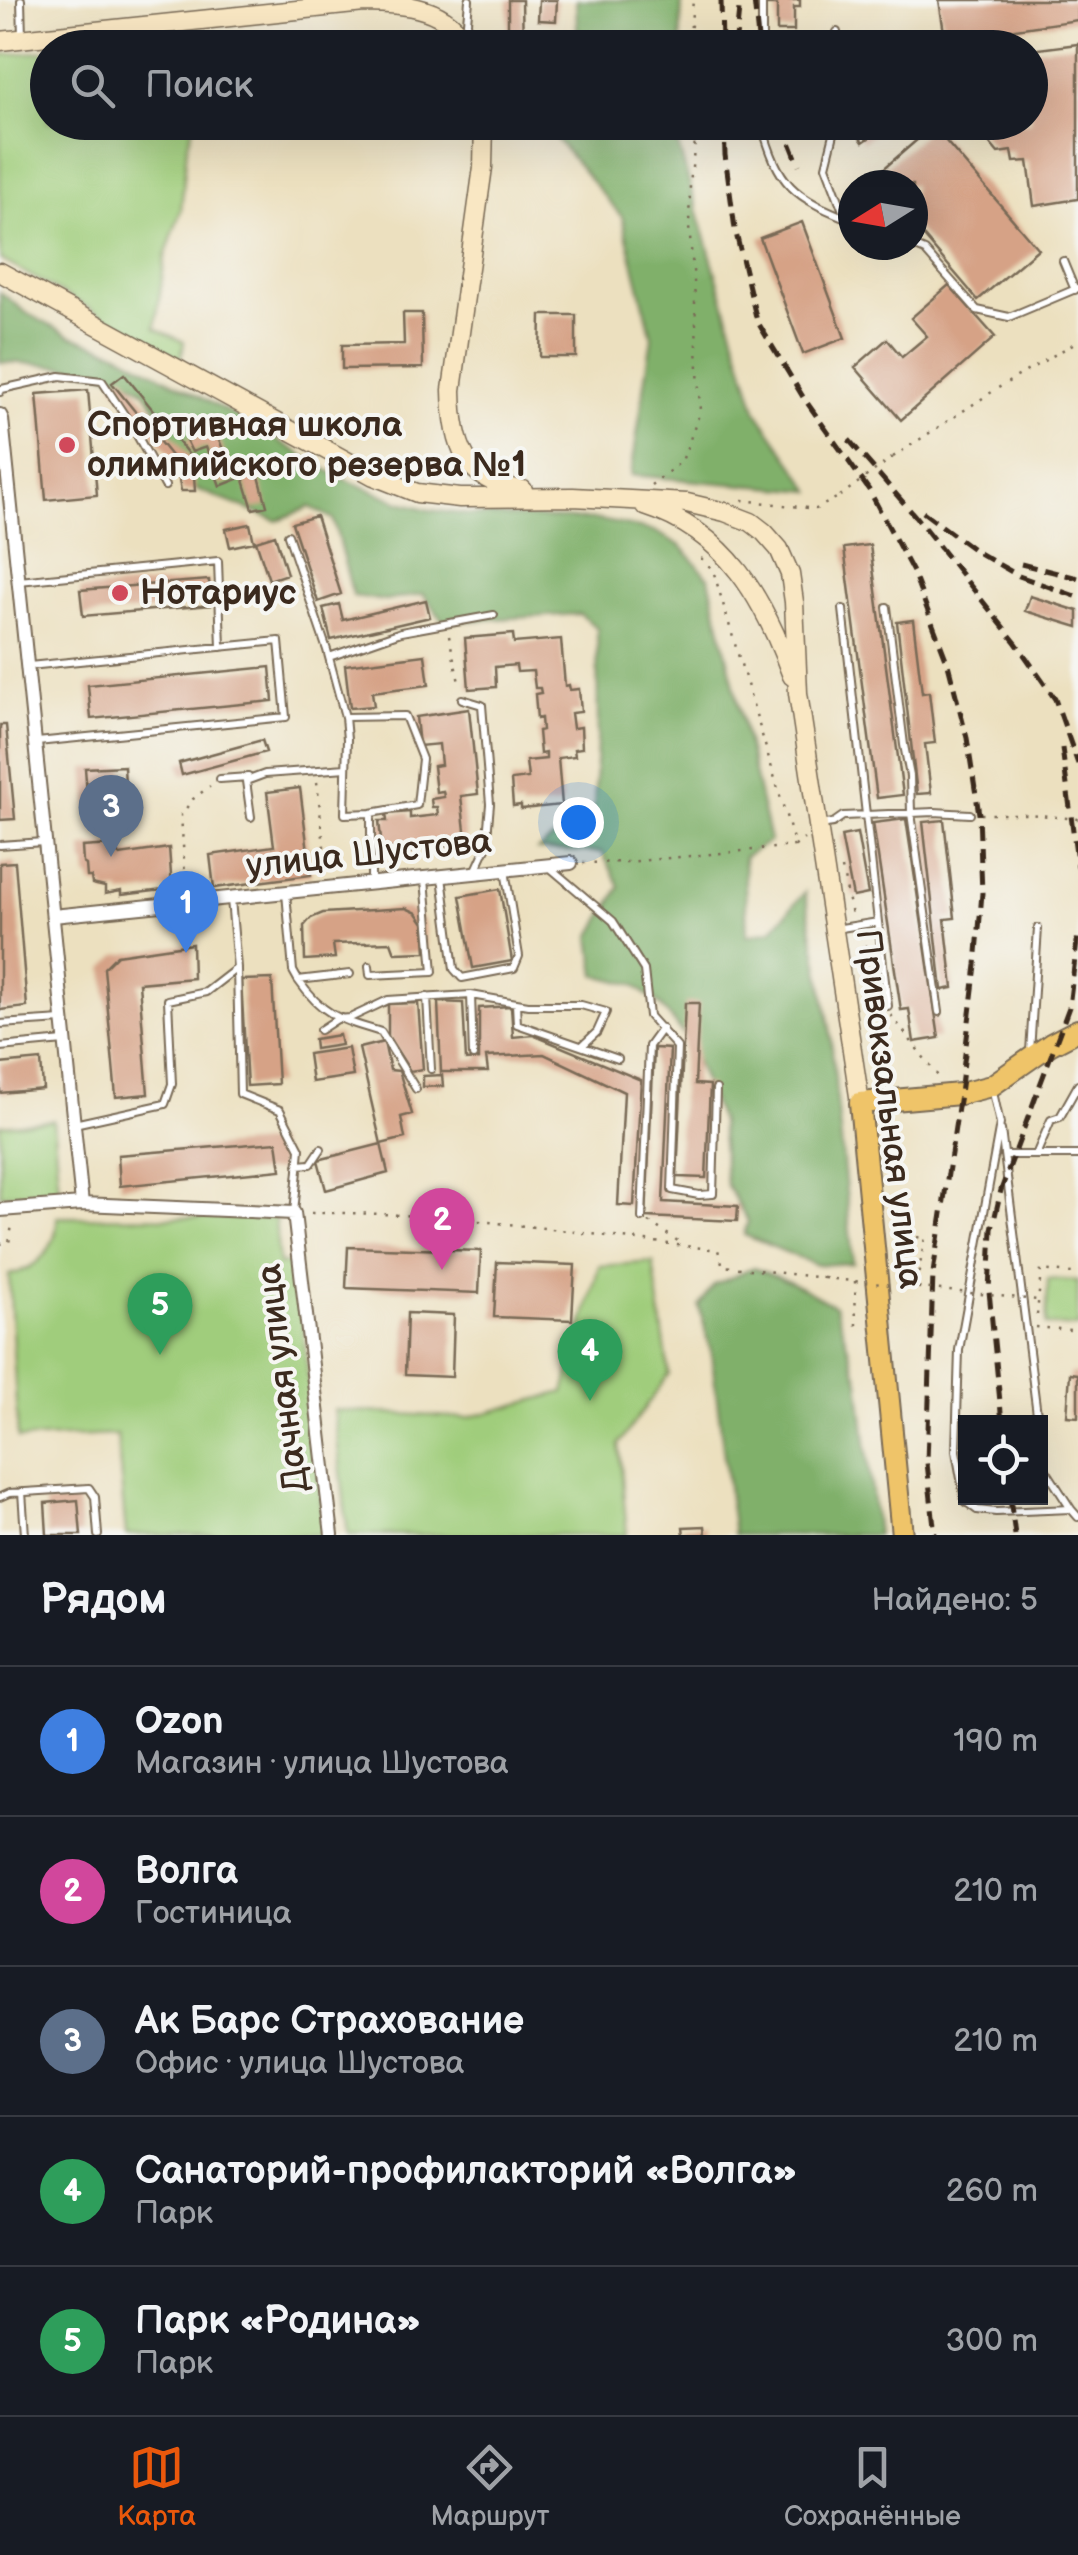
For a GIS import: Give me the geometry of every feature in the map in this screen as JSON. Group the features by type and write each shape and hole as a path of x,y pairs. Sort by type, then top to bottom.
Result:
{"main road":[{"path":"100,30 364,3 408,4 440,14 455,30"},
{"path":"0,41 30,37"},
{"path":"484,140 452,390 452,423 464,455 480,474 508,488 573,497"},
{"path":"0,272 374,476 418,493 460,498 573,497 673,502 750,522 779,549 790,574 798,693"},
{"path":"621,499 684,521 711,541 740,573 759,603 779,640 798,693"},
{"name":"Привокзальная улица","path":"798,693 813,831 834,929 860,1103 902,1535"},
{"path":"860,1103 960,1094 991,1086 1078,1030"}],"street":[{"path":"1,417 82,1204"},
{"name":"улица Шустова","path":"53,916 572,863"},
{"path":"7,1210 82,1204 294,1213"},
{"name":"Дачная улица","path":"294,1213 332,1535"}],"lane":[{"path":"20,0 22,38"},
{"path":"468,30 470,0"},
{"path":"762,0 762,30"},
{"path":"766,140 782,178 804,199 838,215"},
{"path":"831,140 826,166 838,193"},
{"path":"928,253 977,310 1009,317 1076,289 1063,261"},
{"path":"0,392 33,380 60,376 102,381 165,486"},
{"path":"288,536 329,656 345,717 345,814 417,806 422,760 405,716 345,717"},
{"path":"19,581 218,561 221,647"},
{"path":"842,608 888,1006"},
{"path":"887,608 939,1012"},
{"path":"329,656 401,632 494,614"},
{"path":"28,666 278,641 286,717 35,742"},
{"path":"462,698 482,705 490,804 486,848 474,873"},
{"path":"251,817 246,781 265,774 346,768"},
{"path":"220,779 258,777"},
{"path":"371,813 371,884"},
{"path":"813,831 843,816 970,814"},
{"path":"0,846 45,842"},
{"path":"547,866 614,921 644,970 649,1016 677,1047 672,1190 714,1194 716,1089"},
{"path":"442,876 454,969 462,978 514,968 519,956 505,870"},
{"path":"369,966 370,975 433,972 424,878"},
{"path":"286,892 293,971 298,980 310,998 337,1019 381,1032 416,1088"},
{"path":"231,898 240,1094 280,1110 300,1149 294,1213"},
{"path":"834,929 878,922"},
{"path":"1030,1059 1038,928"},
{"path":"74,1124 165,1104 172,1084 168,1000 206,992 237,968"},
{"path":"298,980 350,974"},
{"path":"320,1030 337,1019 350,1018 388,1000 471,995 516,1003 581,1005 606,1012 597,1032 582,1046"},
{"path":"471,995 473,1056"},
{"path":"428,997 431,1069"},
{"path":"516,1003 517,1024 618,1059"},
{"path":"0,1024 64,1020"},
{"path":"642,1218 648,1046 662,1028"},
{"path":"0,1047 66,1041"},
{"path":"991,1086 1000,1124 1037,1415"},
{"path":"1036,1155 1051,1120 1060,1117 1078,1086"},
{"path":"1000,1124 959,1350 956,1452 964,1501 977,1510 996,1512 1070,1509"},
{"path":"298,1165 311,1164 320,1149"},
{"path":"1004,1155 1078,1155"},
{"path":"1048,1474 1078,1517"},
{"path":"0,1497 88,1488 95,1498 98,1535"},
{"path":"22,1492 25,1535"}],"path":[{"path":"690,30 693,0"},
{"path":"646,490 682,461 700,412 689,227 695,140"},
{"path":"840,496 998,388 1078,341"},
{"path":"693,550 714,570 795,846"},
{"path":"446,623 462,698"},
{"path":"316,771 328,888"},
{"path":"188,902 181,815 220,779"},
{"path":"970,814 1078,819"},
{"path":"572,863 628,862 795,846 813,831"},
{"path":"7,1210 9,1243"},
{"path":"294,1213 373,1212 686,1246 718,1250 723,1266 1038,1300"},
{"path":"642,1218 686,1246"},
{"path":"896,1238 926,1237 916,1288"},
{"path":"0,1244 9,1243"},
{"path":"0,1251 9,1243"},
{"path":"1070,1330 1036,1327 1041,1270 1073,1274"},
{"path":"855,1282 856,1326"}],"green space":[{"path":"576,0 682,0 681,30 577,30"},
{"path":"30,52 30,140 189,140 181,210 165,257 155,328 184,342 181,361 0,259 0,55"},
{"path":"557,140 677,140 757,412 812,491 631,475 652,337 622,217"},
{"path":"0,292 28,314 71,336 117,352 339,477 400,502 471,515 600,520 654,531 681,546 709,578 770,841 744,857 747,936 772,930 805,892 830,1028 853,1263 817,1265 744,1235 748,1221 726,1184 720,1122 687,1039 659,1004 634,985 596,975 591,937 620,887 602,852 538,850 594,807 597,628 580,614 444,622 423,594 386,601 353,596 333,519 310,507 277,521 188,486 159,412 134,384 77,369 0,362"},
{"path":"53,1120 59,1190 0,1195 0,1125"},
{"path":"57,1217 275,1218 279,1264 296,1262 325,1535 126,1535 117,1435 18,1439 9,1275 45,1255 54,1238"},
{"path":"653,1262 669,1374 619,1444 627,1535 348,1535 334,1410 467,1418 564,1392 599,1266"},
{"path":"753,1268 835,1306 859,1381 877,1535 734,1535 711,1351 699,1306 714,1285"},
{"path":"1048,1279 1078,1281 1078,1327 1046,1325"}],"building":[{"path":"508,0 522,0 523,30 508,30"},
{"path":"539,0 557,0 556,21 538,20"},
{"path":"767,0 800,0 800,7 794,7 794,30 777,30 777,5 767,5"},
{"path":"939,0 1078,0 1078,20 1008,30 944,30"},
{"path":"1078,44 1078,199 1034,206 1028,161 1014,162 1012,151 998,153 987,140 1048,140 1048,48"},
{"path":"917,140 945,140 1038,249 978,300 928,242 928,170 882,170"},
{"path":"802,222 845,338 803,354 760,238"},
{"path":"949,285 995,337 901,420 855,367 887,339 902,357 927,336 911,318"},
{"path":"403,313 422,313 423,368 342,369 342,345 404,344"},
{"path":"541,315 576,315 576,357 540,357"},
{"path":"124,374 193,460 195,491 181,491 176,462 112,383"},
{"path":"88,390 97,495 46,500 37,394"},
{"path":"215,430 231,469 256,465 267,506 253,509 243,477 220,486 206,447 192,452 186,440"},
{"path":"316,516 341,594 318,602 292,523"},
{"path":"250,524 254,542 230,547 226,529"},
{"path":"275,535 287,574 269,580 256,541"},
{"path":"870,545 903,795 877,798 844,548"},
{"path":"209,580 211,605 83,616 80,590"},
{"path":"1030,596 1078,611 1078,627 1025,611"},
{"path":"426,600 430,617 331,640 323,608 339,604 343,620"},
{"path":"913,620 922,693 929,692 935,743 925,744 931,793 917,794 897,622"},
{"path":"513,634 514,643 561,639 565,686 579,689 581,712 571,713 573,728 581,727 582,748 574,749 575,756 558,758 562,805 521,809 521,805 513,806 511,780 528,778 526,761 546,759 546,753 540,754 541,718 537,719 535,694 541,693 540,688 535,688 533,671 517,672 516,665 495,667 496,687 469,689 465,638"},
{"path":"425,655 429,685 372,692 374,706 350,708 345,665"},
{"path":"270,667 273,701 91,719 88,685"},
{"path":"469,709 478,794 461,796 466,839 424,849 424,843 412,845 413,852 392,854 391,848 382,849 379,821 387,821 386,814 410,812 410,818 438,815 431,799 444,797 443,791 436,792 433,766 441,765 439,744 419,746 416,717"},
{"path":"0,725 6,725 15,819 0,820"},
{"path":"262,740 266,752 182,775 179,763"},
{"path":"124,766 126,804 88,807 85,768"},
{"path":"300,788 311,875 214,888 210,855 274,846 267,792"},
{"path":"906,819 939,1038 914,1042 909,1009 901,1010 873,823"},
{"path":"944,820 955,918 945,919 953,988 942,990 923,822"},
{"path":"857,833 868,894 853,897 841,836"},
{"path":"112,845 120,855 169,848 172,889 105,894 105,887 92,884 91,877 87,877 82,847"},
{"path":"15,862 27,1007 0,1010 0,863"},
{"path":"500,889 512,961 473,968 460,896"},
{"path":"406,908 417,913 424,923 426,952 395,953 391,942 333,944 335,958 305,960 304,926 311,918 323,913"},
{"path":"192,944 193,978 139,983 148,1094 116,1097 104,968 117,955"},
{"path":"272,979 278,1084 247,1086 241,980"},
{"path":"438,1002 463,1003 466,1060 479,1059 479,1008 511,1006 513,1037 533,1035 641,1080 634,1206 618,1205 624,1092 544,1054 486,1057 488,1072 441,1072"},
{"path":"418,1003 423,1069 410,1071 388,1036 388,1004"},
{"path":"685,1003 699,1003 695,1084 710,1085 706,1178 677,1177"},
{"path":"339,1035 341,1045 315,1049 314,1039"},
{"path":"384,1042 390,1070 399,1071 412,1114 401,1117 405,1138 381,1144 359,1048"},
{"path":"348,1048 353,1076 312,1082 308,1054"},
{"path":"654,1048 670,1049 663,1202 738,1206 737,1221 646,1217"},
{"path":"41,1060 43,1089 0,1093 0,1064"},
{"path":"442,1075 443,1086 423,1087 423,1076"},
{"path":"277,1142 281,1170 120,1186 118,1155"},
{"path":"381,1144 388,1173 326,1190 318,1160"},
{"path":"348,1247 481,1251 479,1293 346,1288"},
{"path":"497,1262 575,1265 572,1320 494,1317"},
{"path":"407,1313 454,1315 452,1377 405,1375"},
{"path":"1070,1373 1078,1374 1078,1417 1067,1416"},
{"path":"78,1500 81,1535 47,1535 45,1503"},
{"path":"705,1526 706,1535 684,1535 683,1527"}],"railway":[{"path":"721,0 722,30"},
{"path":"737,30 740,0"},
{"path":"754,0 757,30"},
{"path":"725,140 735,229 757,321 803,397 869,490 913,572 948,664 967,738 979,814 982,893 976,965 933,1273 927,1463 935,1535"},
{"path":"789,140 799,165"},
{"path":"849,440 1016,643 1055,699 1078,764"},
{"path":"923,512 977,552 1019,576 1078,597"},
{"path":"1021,564 1078,578"},
{"path":"1062,748 1078,868"},
{"path":"1001,1415 989,1291 992,1229 1001,1190 1069,1007 1078,934"},
{"path":"1011,1505 1015,1535"}],"place":[{"name":"Спортивная школа олимпийского резерва №1","path":"67,445"},
{"name":"Нотариус","path":"120,593"},
{"name":"Ак Барс Страхование","path":"111,857"},
{"name":"Ozon","path":"186,953"},
{"name":"Волга","path":"442,1270"},
{"name":"Парк «Родина»","path":"160,1355"},
{"name":"Санаторий-профилакторий «Волга»","path":"590,1401"}]}
